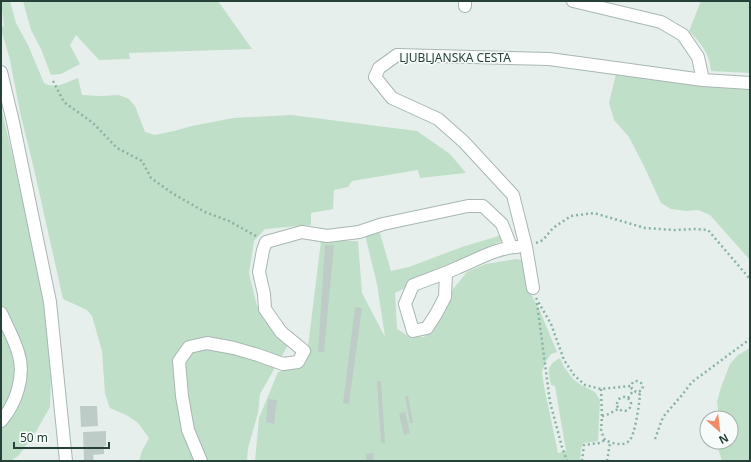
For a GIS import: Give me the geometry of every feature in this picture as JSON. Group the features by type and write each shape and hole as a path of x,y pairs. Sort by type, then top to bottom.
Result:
{"street":[{"path":"573,1 661,22 683,35 698,57 703,80"},
{"name":"LJUBLJANSKA CESTA","path":"533,288 526,247 513,195 464,142 438,119 392,98 375,77 379,68 397,55 549,59 703,80 750,83"},
{"path":"1,72 50,302 66,461"},
{"path":"201,461 188,430 182,396 179,361 190,347 208,343 234,348 284,364 298,362 304,351 281,332 265,309 264,294 259,272 266,242 302,232 327,236 359,232 383,224 468,206 483,206 502,224 511,247"},
{"path":"446,273 445,296 436,314 427,328 413,331 404,304 413,285 500,250 511,247 526,247"},
{"path":"1,313 19,353 21,370 16,396 1,421"}],"path":[{"path":"53,81 64,102 93,123 117,148 142,161 151,178 172,193 205,212 229,221 266,242"},
{"path":"526,247 543,240 553,228 571,216 594,213 645,228 708,230 750,279"},
{"path":"533,288 537,300 550,402 567,461"},
{"path":"537,300 551,324 564,360 574,375 585,385 601,389 631,386 633,382 641,382 643,386 642,390 638,392 633,391"},
{"path":"655,439 663,417 692,382 750,339"},
{"path":"631,386 633,391"},
{"path":"601,389 601,431 605,440 624,444 630,441 633,433 638,413 640,395 638,392"},
{"path":"628,398 633,391"},
{"path":"624,396 631,401 632,405 626,412 618,409 617,401 620,398 624,396"},
{"path":"602,416 618,409"},
{"path":"582,461 584,445 599,443 605,440"},
{"path":"607,461 610,442"}],"green space":[{"path":"1,1 10,1 16,23 28,45 44,83 57,86 78,78 82,95 119,95 129,99 135,106 145,132 155,135 233,118 291,115 417,131 450,154 466,173 420,178 418,170 352,181 348,187 334,190 333,209 311,213 311,225 265,229 254,241 249,273 257,306 272,327 288,345 260,394 258,413 248,448 247,461 139,461 142,451 149,438 138,423 128,416 110,408 105,394 102,351 92,316 87,310 63,299 20,112 10,60 1,29 1,27 4,26"},
{"path":"23,1 218,1 252,49 129,53 130,59 99,60 76,35 70,45 80,64 61,74 51,75 41,49 31,30"},
{"path":"701,1 750,1 750,73 711,71 707,54 689,31"},
{"path":"616,74 750,86 750,260 710,215 698,210 686,211 671,209 661,203 629,137 614,120 609,103"},
{"path":"1,107 43,292 51,378 50,407 37,430 19,455 11,461 1,461 1,427 23,389 1,313"},
{"path":"379,230 391,271 409,267 462,247 505,234 506,239 446,266 395,293 397,329 410,337 424,337 436,325 453,289 467,272 486,264 516,259 523,260 530,292 540,311 557,352 551,354 546,361 542,372 558,453 566,451 555,386 551,385 549,376 549,369 552,363 560,358 564,367 573,379 595,392 600,400 598,441 583,443 580,461 255,461 259,418 278,372 306,363 321,241 358,241 362,293 385,337 377,284 365,235"},
{"path":"1,330 12,345 16,356 15,383 1,414"},
{"path":"750,348 750,461 722,461 719,450 739,450 739,410 718,410 717,402 730,364 738,355"}],"building":[{"path":"325,245 334,245 324,352 318,352"},
{"path":"355,307 362,308 349,404 343,403"},
{"path":"377,381 381,381 385,443 381,443"},
{"path":"405,396 408,396 413,423 410,423"},
{"path":"268,399 277,400 274,424 266,422"},
{"path":"80,406 97,406 98,426 81,427"},
{"path":"405,412 410,433 404,435 399,414"},
{"path":"106,431 106,446 104,446 104,454 93,455 94,461 84,461 83,432"},
{"path":"374,453 373,461 366,461 366,454"}]}
